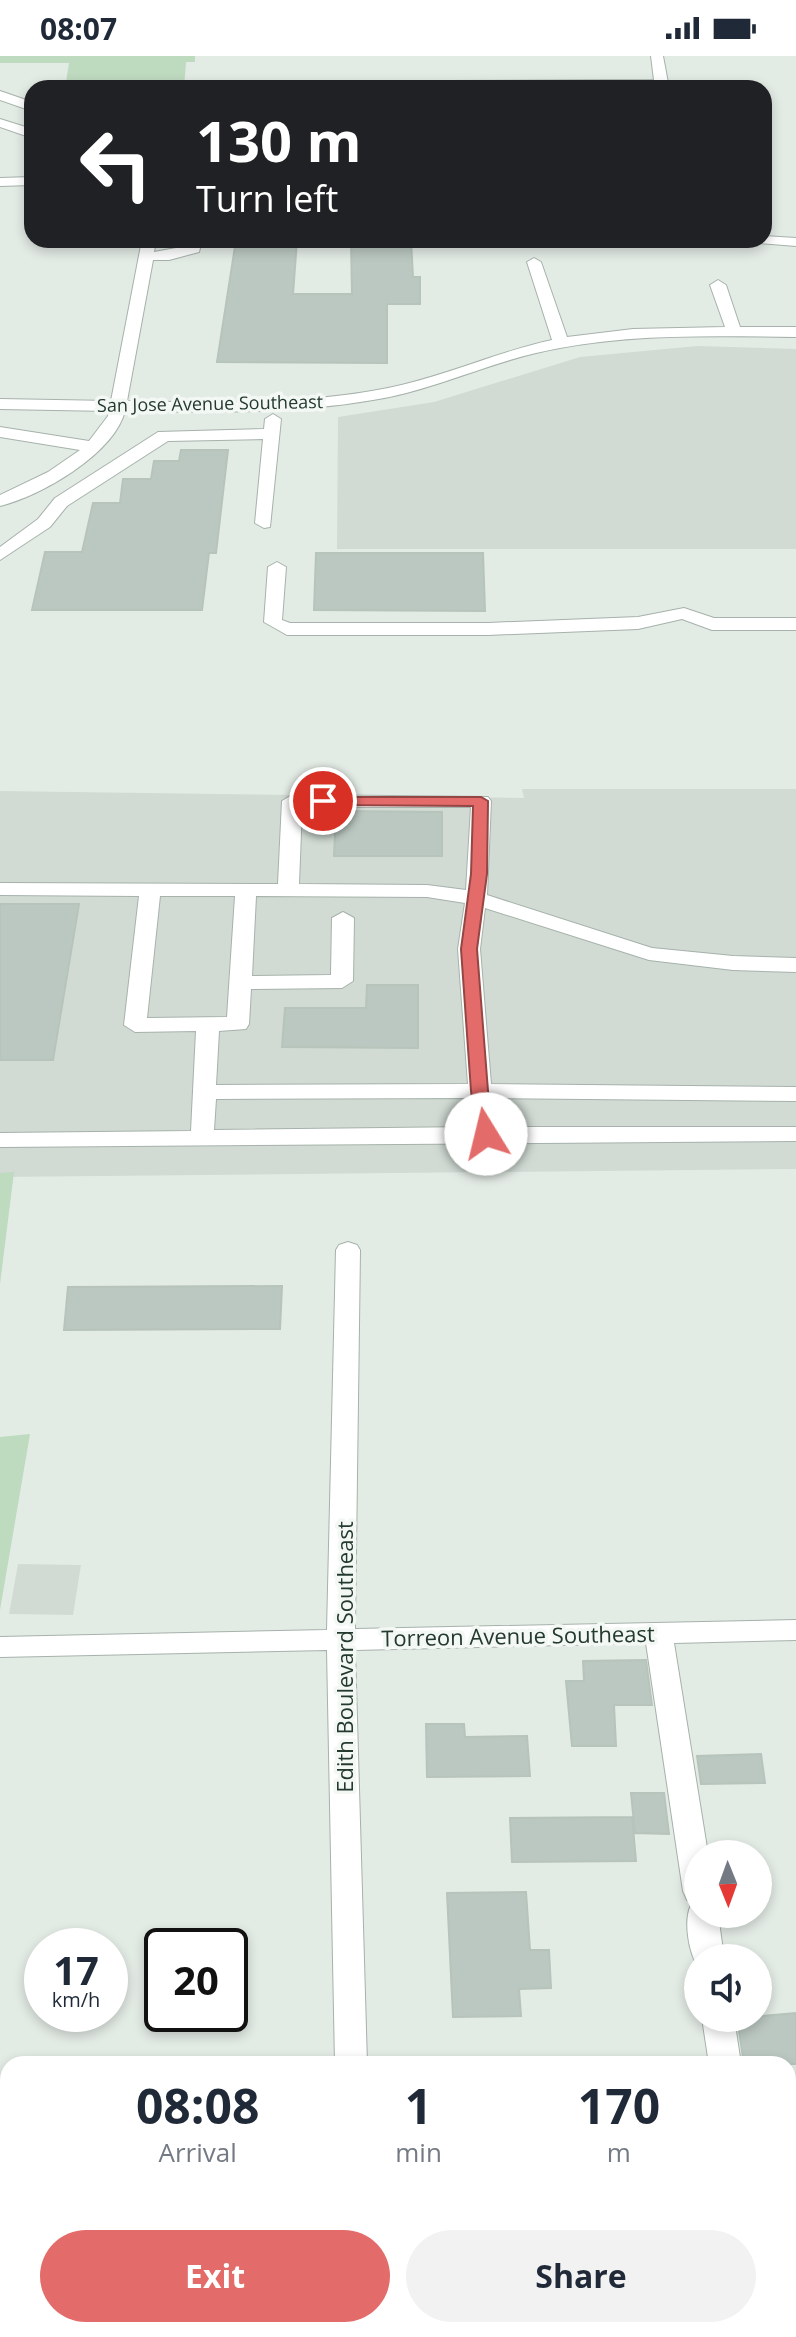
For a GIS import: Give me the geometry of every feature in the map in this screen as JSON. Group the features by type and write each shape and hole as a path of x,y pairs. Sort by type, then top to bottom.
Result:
{"street":[{"path":"657,56 661,80"},
{"path":"0,95 24,104"},
{"path":"0,123 24,131"},
{"path":"0,182 24,181"},
{"path":"772,240 796,242"},
{"path":"0,501 54,476 94,447 116,416 119,405 148,248 183,253 194,248"},
{"path":"534,262 561,343"},
{"path":"718,285 734,331"},
{"name":"San Jose Avenue Southeast","path":"0,404 274,405 372,396 407,389 514,354 561,343 631,333 796,332"},
{"path":"264,523 274,405"},
{"path":"0,432 94,447"},
{"path":"1,554 44,523 61,502 164,436 272,434"},
{"path":"277,567 273,622 287,629 488,629 638,623 684,613 712,624 796,624"},
{"path":"288,890 292,801 481,801 476,898 469,949 486,1134"},
{"path":"0,889 427,891 476,898 649,954 733,963 796,965"},
{"path":"150,890 135,1025 238,1024 246,890"},
{"path":"240,983 342,981 343,918"},
{"path":"202,1136 208,1024"},
{"path":"204,1092 796,1094"},
{"path":"0,1140 202,1136 796,1134"},
{"name":"Edith Boulevard Southeast","path":"348,1250 341,1639 351,2056"},
{"name":"Torreon Avenue Southeast","path":"0,1647 796,1630"},
{"path":"658,1631 690,1840"},
{"path":"720,2032 724,2056"}],"shaded area":[{"path":"697,346 796,349 796,549 337,549 338,417 434,402 580,357"},
{"path":"522,789 796,789 796,1169 0,1177 0,791 524,798"},
{"path":"18,1564 81,1565 73,1615 9,1614"}],"green space":[{"path":"0,56 195,56 195,62 186,62 185,80 66,80 69,63 0,63"},
{"path":"14,1172 0,1284 0,1173"},
{"path":"30,1434 0,1610 0,1437"}],"building":[{"path":"235,248 296,248 293,294 352,294 351,248 411,248 413,277 420,277 420,304 387,304 387,363 217,362"},
{"path":"181,450 228,450 216,553 209,553 202,610 32,610 45,552 82,552 93,503 120,503 123,479 151,479 154,461 179,461"},
{"path":"316,553 483,553 485,611 314,610"},
{"path":"336,811 442,812 442,856 334,856"},
{"path":"0,904 79,904 53,1060 0,1060"},
{"path":"367,985 418,985 418,1048 282,1047 285,1008 366,1008"},
{"path":"282,1286 280,1329 64,1330 68,1287"},
{"path":"646,1660 652,1705 614,1705 616,1746 572,1746 566,1681 584,1681 583,1661"},
{"path":"426,1724 464,1724 465,1737 527,1736 530,1776 427,1777"},
{"path":"761,1754 765,1783 701,1784 697,1756"},
{"path":"631,1793 664,1793 669,1834 635,1833"},
{"path":"632,1817 636,1861 512,1862 510,1818"},
{"path":"526,1892 530,1950 549,1950 551,1988 519,1989 521,2016 453,2017 447,1893"},
{"path":"796,2013 796,2056 743,2056 739,2032 772,2032 772,2015"}],"route":[{"path":"323,801 481,801 479,874 469,949 486,1134"}]}
